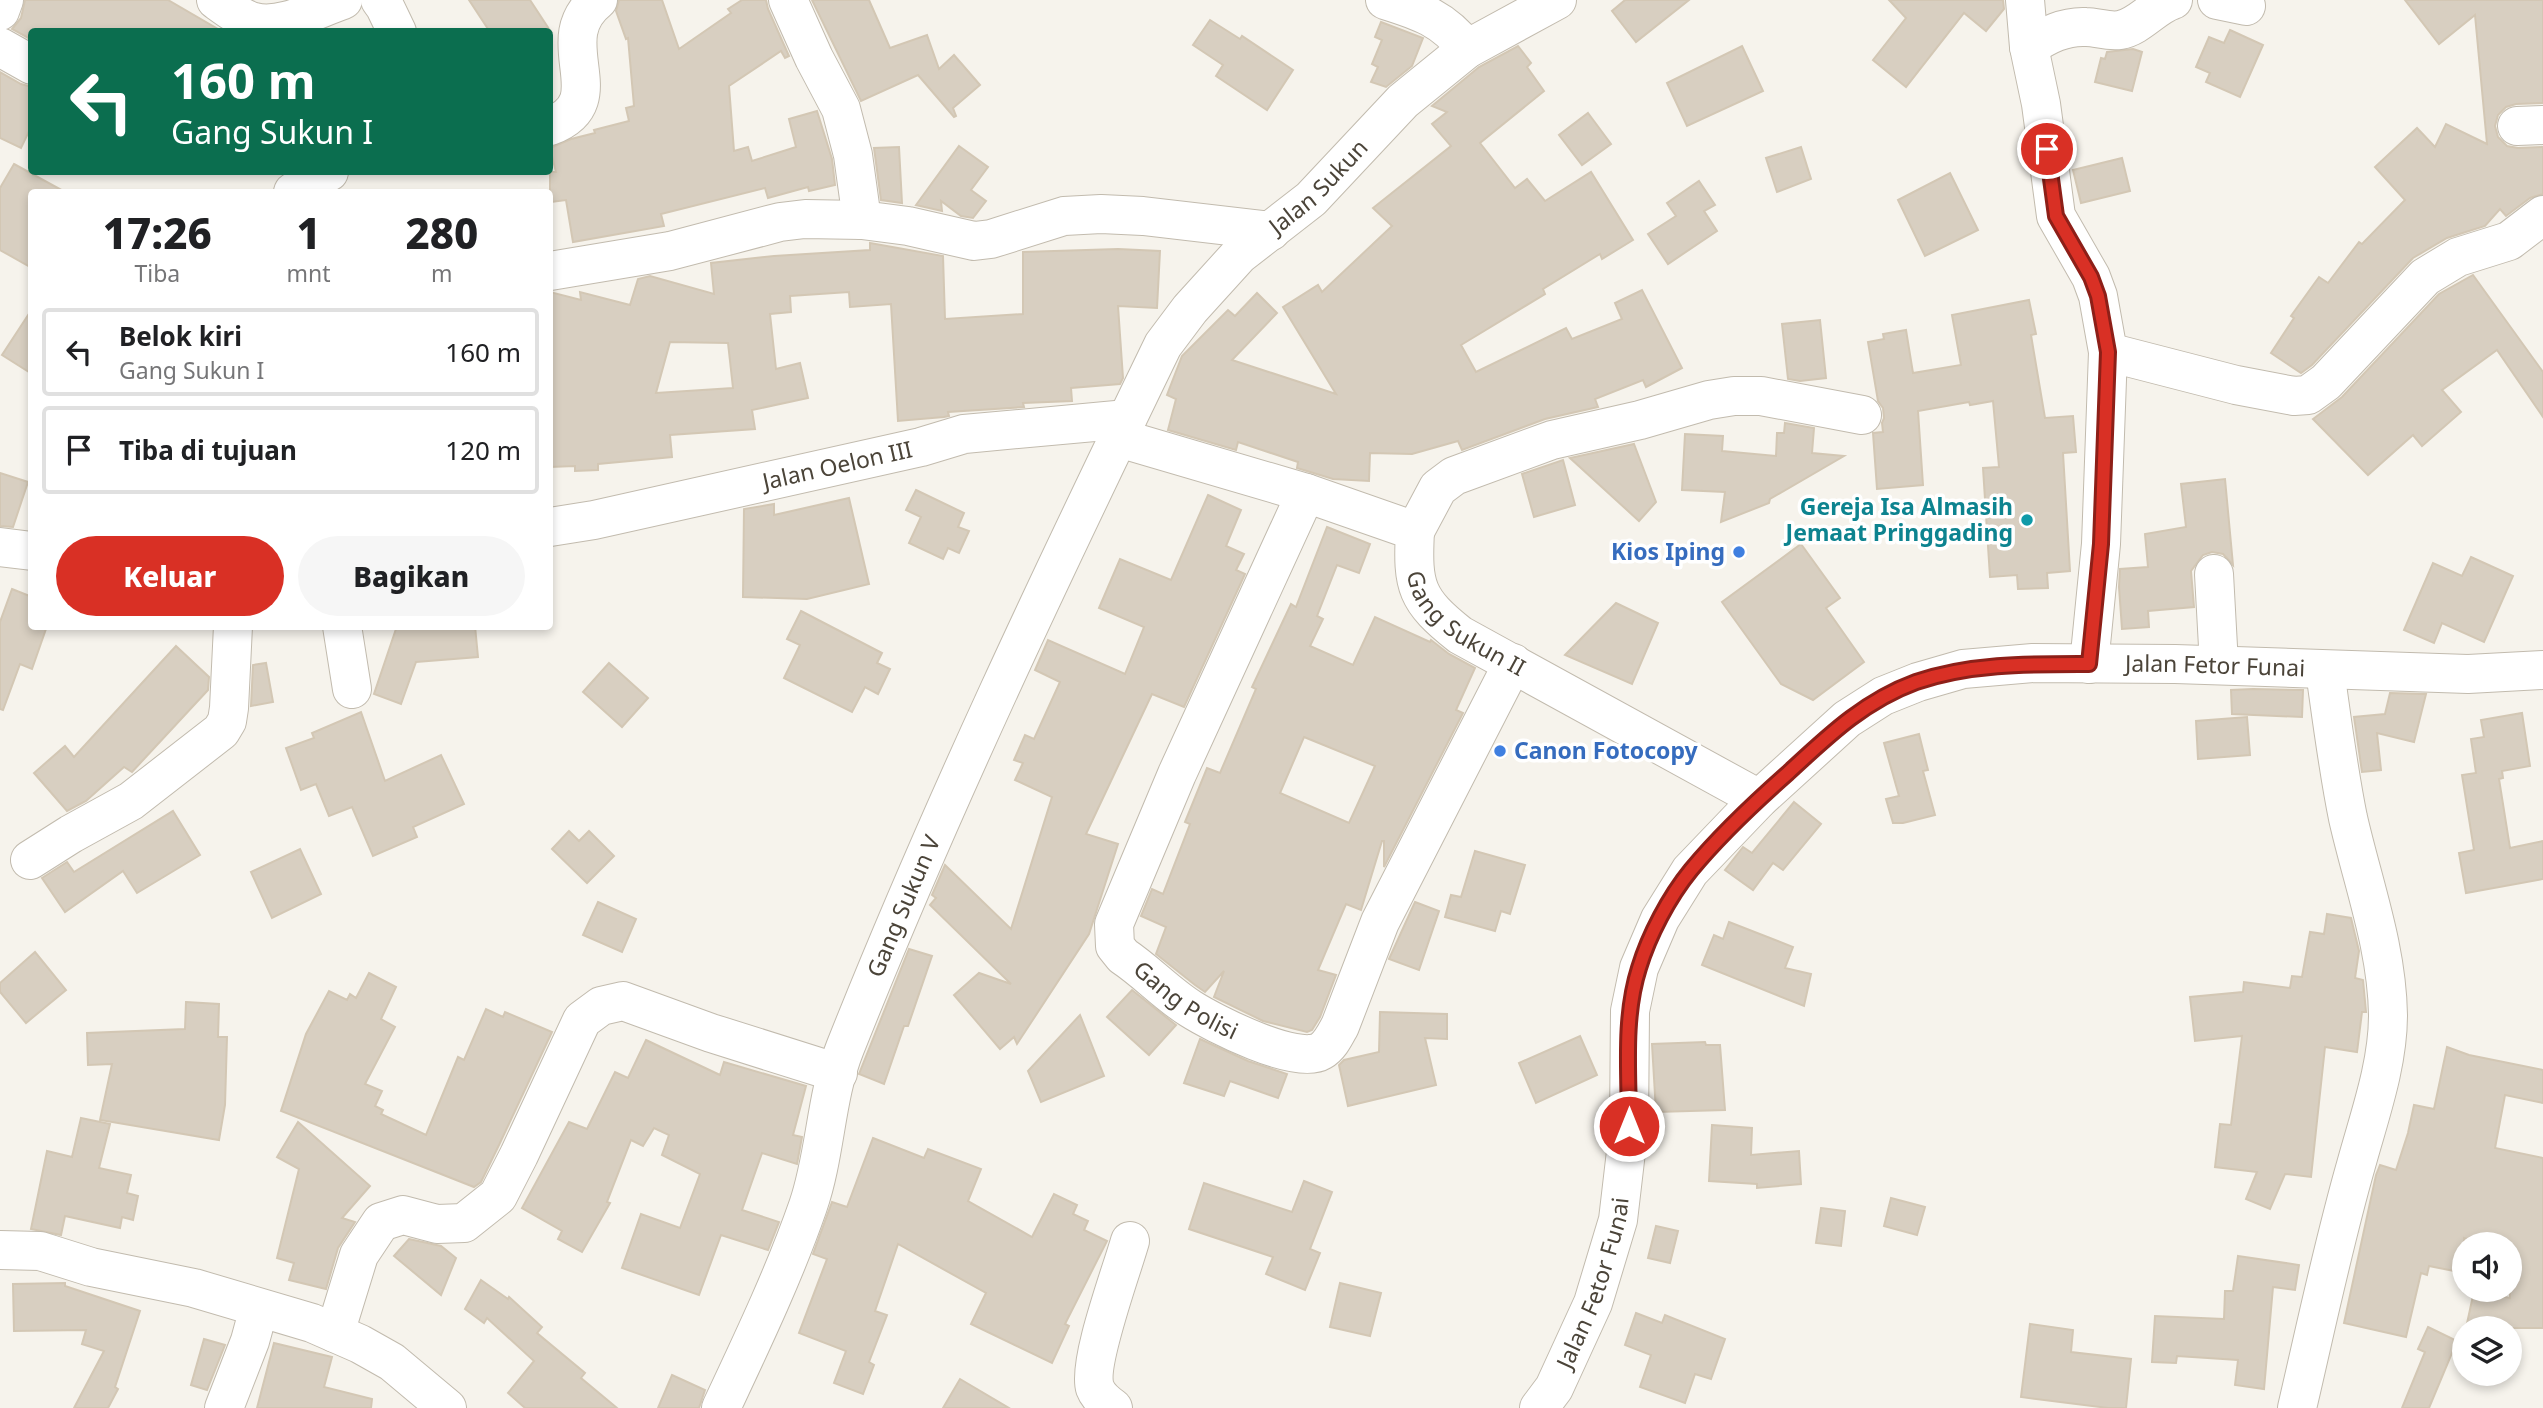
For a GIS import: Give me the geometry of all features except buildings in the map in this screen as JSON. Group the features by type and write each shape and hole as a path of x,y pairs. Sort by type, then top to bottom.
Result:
{"street":[{"path":"0,11 4,0"},
{"path":"216,0 243,18 265,23 294,18 343,0"},
{"path":"380,0 395,28"},
{"path":"553,125 571,116 577,108 582,80 576,36 589,8 598,0"},
{"path":"788,0 841,109 853,155 862,220"},
{"path":"1385,0 1442,22 1456,34 1467,49"},
{"name":"Jalan Sukun","path":"1123,429 1163,345 1190,309 1238,255 1311,200 1403,101 1467,49 1557,0"},
{"path":"2025,0 2029,47 2041,104 2056,216 2094,287 2108,352 2101,544 2089,664"},
{"path":"2029,47 2050,32 2085,27 2120,30 2163,3 2173,0"},
{"path":"0,47 28,63"},
{"path":"297,189 322,175"},
{"path":"553,270 670,251 780,222 806,219 862,220 908,226 974,241 991,239 1064,216 1101,214 1271,230"},
{"path":"2108,352 2236,385 2294,397 2308,395 2326,382 2425,277 2458,257 2509,241 2543,215"},
{"path":"1415,531 1438,488 1454,476 1552,440 1734,396 1761,396 1863,415"},
{"name":"Gang Sukun II","path":"1123,429 1415,531 1416,584 1423,601 1436,616 1460,635 1759,799"},
{"name":"Jalan Oelon III","path":"553,527 594,520 907,450 964,434 1123,429"},
{"name":"Gang Sukun V","path":"720,1408 771,1302 808,1206 820,1164 838,1073 870,987 985,722 1123,429"},
{"name":"Gang Polisi","path":"1306,493 1177,774 1114,923 1115,946 1123,956 1189,1008 1221,1025 1291,1053 1307,1055 1320,1052 1332,1041 1340,1026 1380,922 1513,663"},
{"path":"0,547 28,550"},
{"path":"2214,574 2219,665"},
{"path":"30,860 131,801 221,731 227,721 229,708 233,630"},
{"path":"343,630 352,689"},
{"name":"Jalan Fetor Funai","path":"1539,1408 1554,1388 1593,1304 1618,1220 1629,1126 1630,1011 1639,968 1660,919 1690,872 1759,799 1847,719 1883,696 1918,682 1963,669 2033,663 2219,665 2325,671 2469,674 2543,670"},
{"path":"2297,1408 2356,1164 2370,1122 2385,1048 2388,1018 2387,984 2379,935 2348,817 2325,671"},
{"path":"335,1333 359,1255 381,1222 403,1215 437,1224 464,1223 498,1196 582,1020 601,1006 623,1001 711,1033 838,1073"},
{"path":"1113,1408 1104,1402 1095,1387 1094,1363 1130,1241"},
{"path":"0,1250 40,1251 91,1266 194,1288 312,1323 392,1362 447,1408"},
{"path":"223,1408 250,1341 259,1308"}],"place":[{"name":"Gereja Isa Almasih Jemaat Pringgading","path":"2027,520"},
{"name":"Kios Iping","path":"1739,552"},
{"name":"Canon Fotocopy","path":"1500,751"}],"route":[{"path":"1629,1126 1630,1011 1639,968 1660,919 1690,872 1759,799 1847,719 1883,696 1963,669 2033,663 2089,664 2101,544 2108,352 2098,296 2091,277 2056,216 2047,149"}]}
